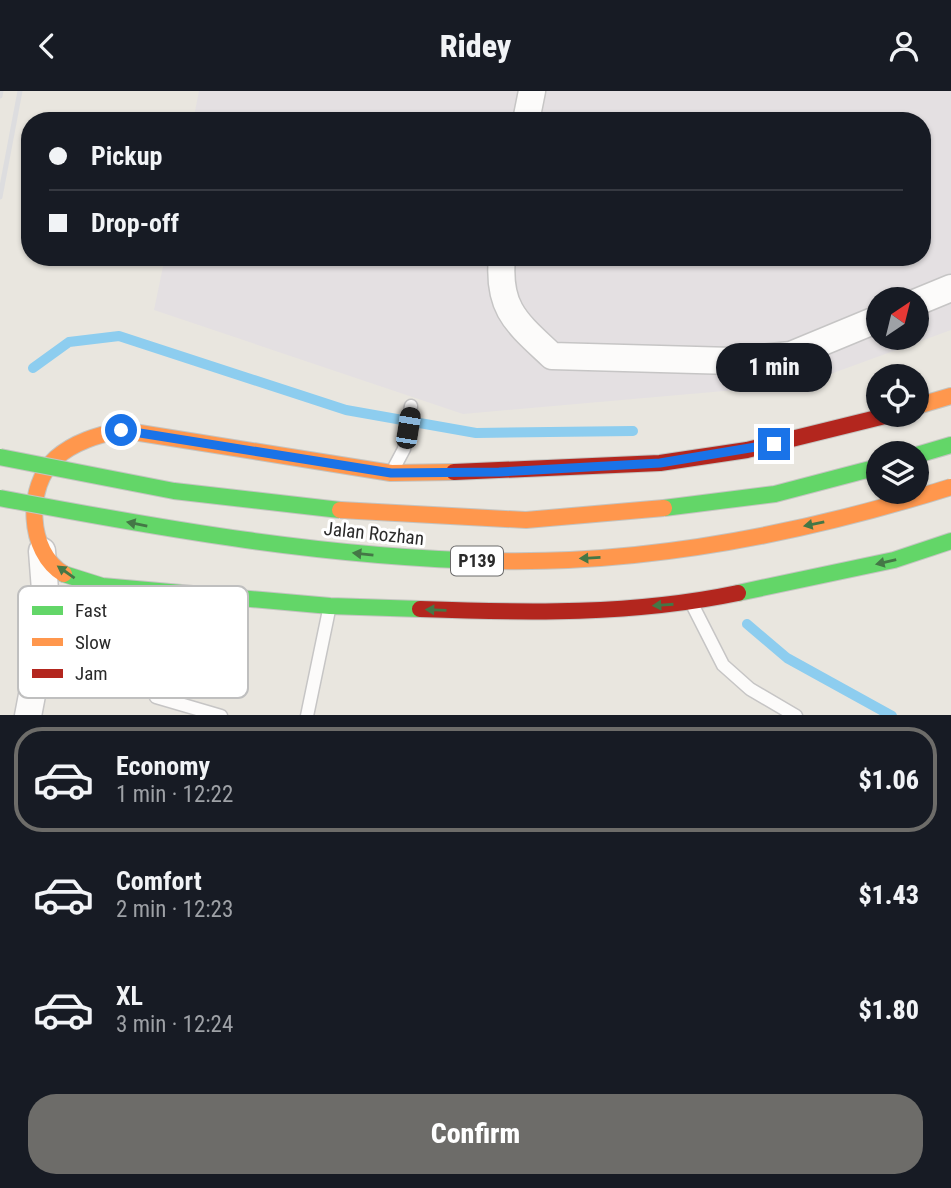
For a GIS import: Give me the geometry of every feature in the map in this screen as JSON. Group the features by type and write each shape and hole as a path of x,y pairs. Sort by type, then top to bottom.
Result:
{"main road":[{"path":"929,402 951,396"},
{"path":"102,586 68,577 42,551 33,521 44,473 61,455 91,436 121,430 391,473 499,472 660,463 747,450 866,420"},
{"path":"929,452 951,445"},
{"name":"Jalan Rozhan","path":"0,457 174,491 305,508 526,520 618,514 775,494 866,470"},
{"name":"Jalan Rozhan","path":"0,498 194,535 416,560 523,562 614,557 720,544 875,511 951,487"},
{"path":"248,599 330,606 541,614 691,603 894,560 951,541"}],"street":[{"path":"528,112 532,91"},
{"path":"501,266 499,285 514,321 552,356 732,361 792,355 866,324"},
{"path":"929,297 951,288"},
{"path":"42,551 45,586"}],"lane":[{"path":"391,473 404,449 411,406"},
{"path":"691,603 723,665 750,689 794,715"},
{"path":"307,715 330,606"},
{"path":"159,698 218,715"}],"shaded area":[{"path":"199,91 951,91 951,330 929,338 929,287 866,287 866,350 896,350 803,384 463,414 154,310 163,266 931,266 931,112 195,112"}],"waterway":[{"path":"33,368 69,342 119,336 346,410 476,433 633,431"},
{"path":"747,624 787,658 890,715"}],"railway":[{"path":"0,96 1,91"},
{"path":"0,197 20,91"}],"traffic: fast":[{"path":"929,451 951,445"},
{"path":"0,457 174,491 340,510"},
{"path":"664,508 775,494 866,470"},
{"path":"0,498 123,521 308,548 433,559 495,561"},
{"path":"738,593 894,560 951,541"},
{"path":"64,574 102,586"},
{"path":"248,599 330,606 420,609"}],"traffic: slow":[{"path":"929,402 951,396"},
{"path":"64,574 52,564 37,535 34,518 39,485 46,470 63,452 78,443 104,434 121,430 391,473 454,472"},
{"path":"495,561 611,557 726,542 840,518 951,487"},
{"path":"340,510 526,520 664,508"}],"traffic: jam":[{"path":"454,472 660,463 747,450 866,421"},
{"path":"420,609 619,609 738,593"}],"route":[{"path":"121,430 391,473 499,472 660,463 774,444"}]}
